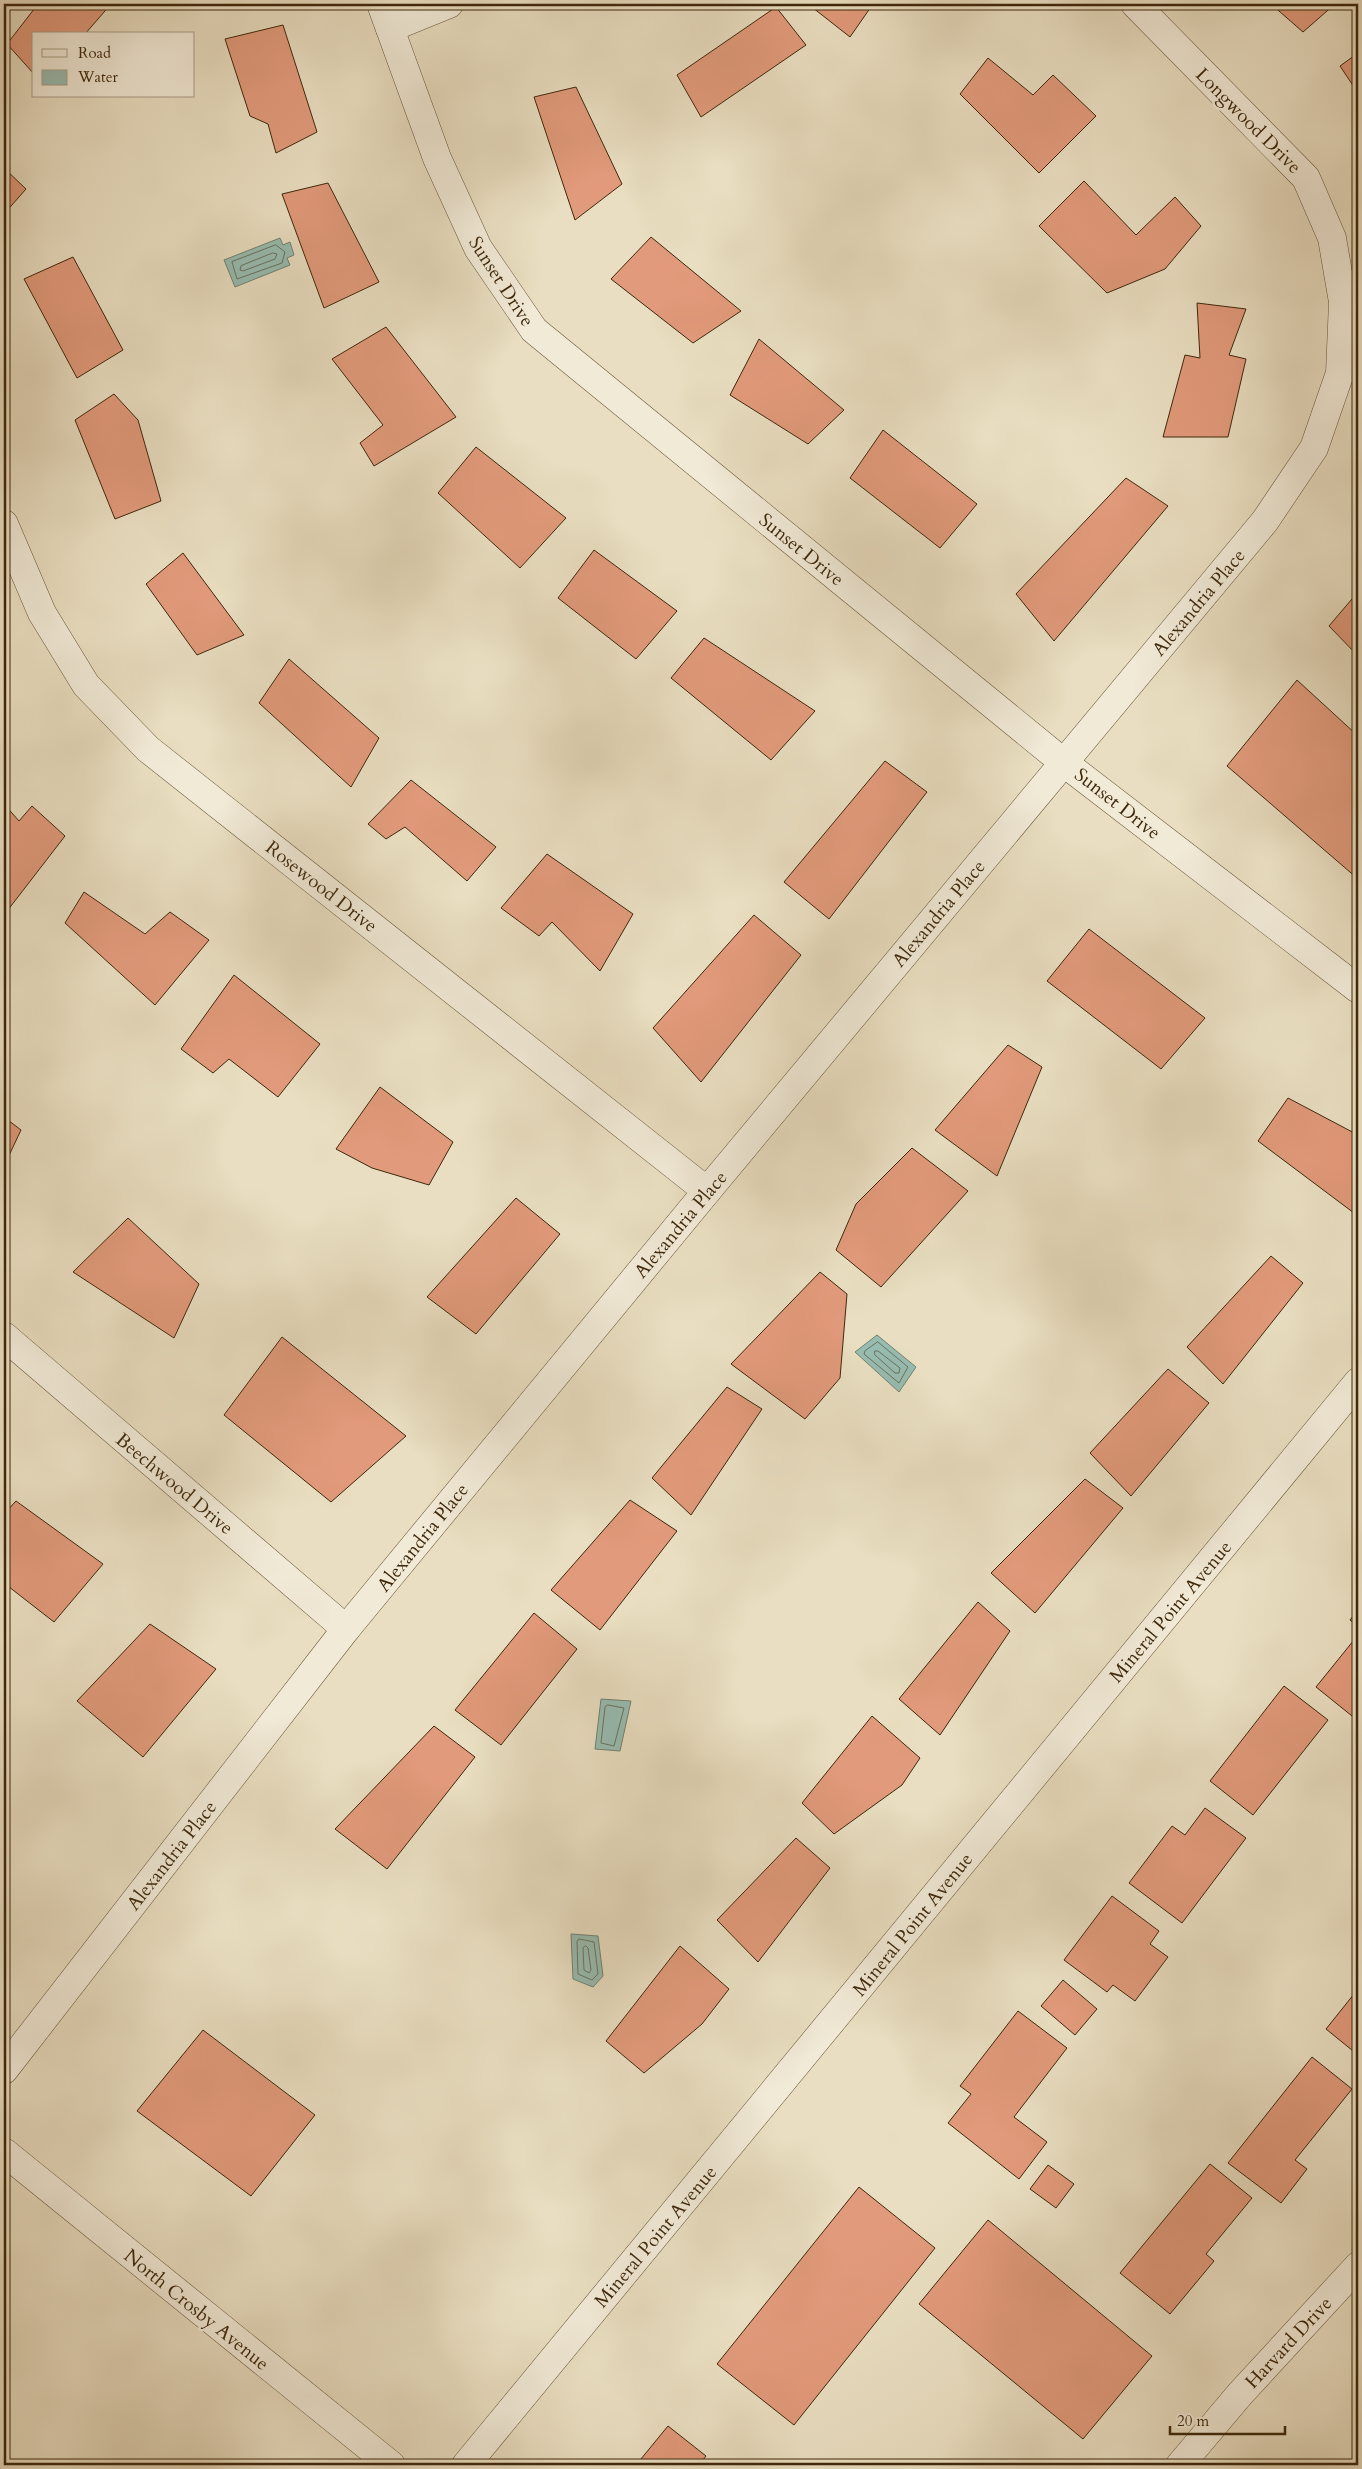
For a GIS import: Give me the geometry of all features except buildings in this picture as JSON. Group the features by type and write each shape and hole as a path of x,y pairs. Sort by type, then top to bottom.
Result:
{"street":[{"path":"386,16 450,4"},
{"name":"Longwood Drive","path":"1135,4 1306,178 1332,238 1342,293 1340,373"},
{"name":"Sunset Drive","path":"386,16 437,158 478,248 534,330 1063,762 1358,989"},
{"name":"Alexandria Place","path":"4,2070 346,1629 707,1191 1265,521 1314,448 1340,373"},
{"name":"Rosewood Drive","path":"4,524 42,613 86,685 148,749 707,1191"},
{"name":"Beechwood Drive","path":"4,1336 346,1629"},
{"name":"Mineral Point Avenue","path":"466,2465 1358,1382"},
{"name":"North Crosby Avenue","path":"4,2152 391,2465"},
{"name":"Harvard Drive","path":"1180,2465 1240,2394 1358,2266"}],"water":[{"path":"280,238 283,245 290,242 294,255 287,258 290,265 235,287 224,260"},
{"path":"877,1335 916,1367 899,1392 855,1352"},
{"path":"601,1699 631,1701 620,1751 595,1749"},
{"path":"571,1934 598,1936 603,1976 593,1987 573,1979"}]}
